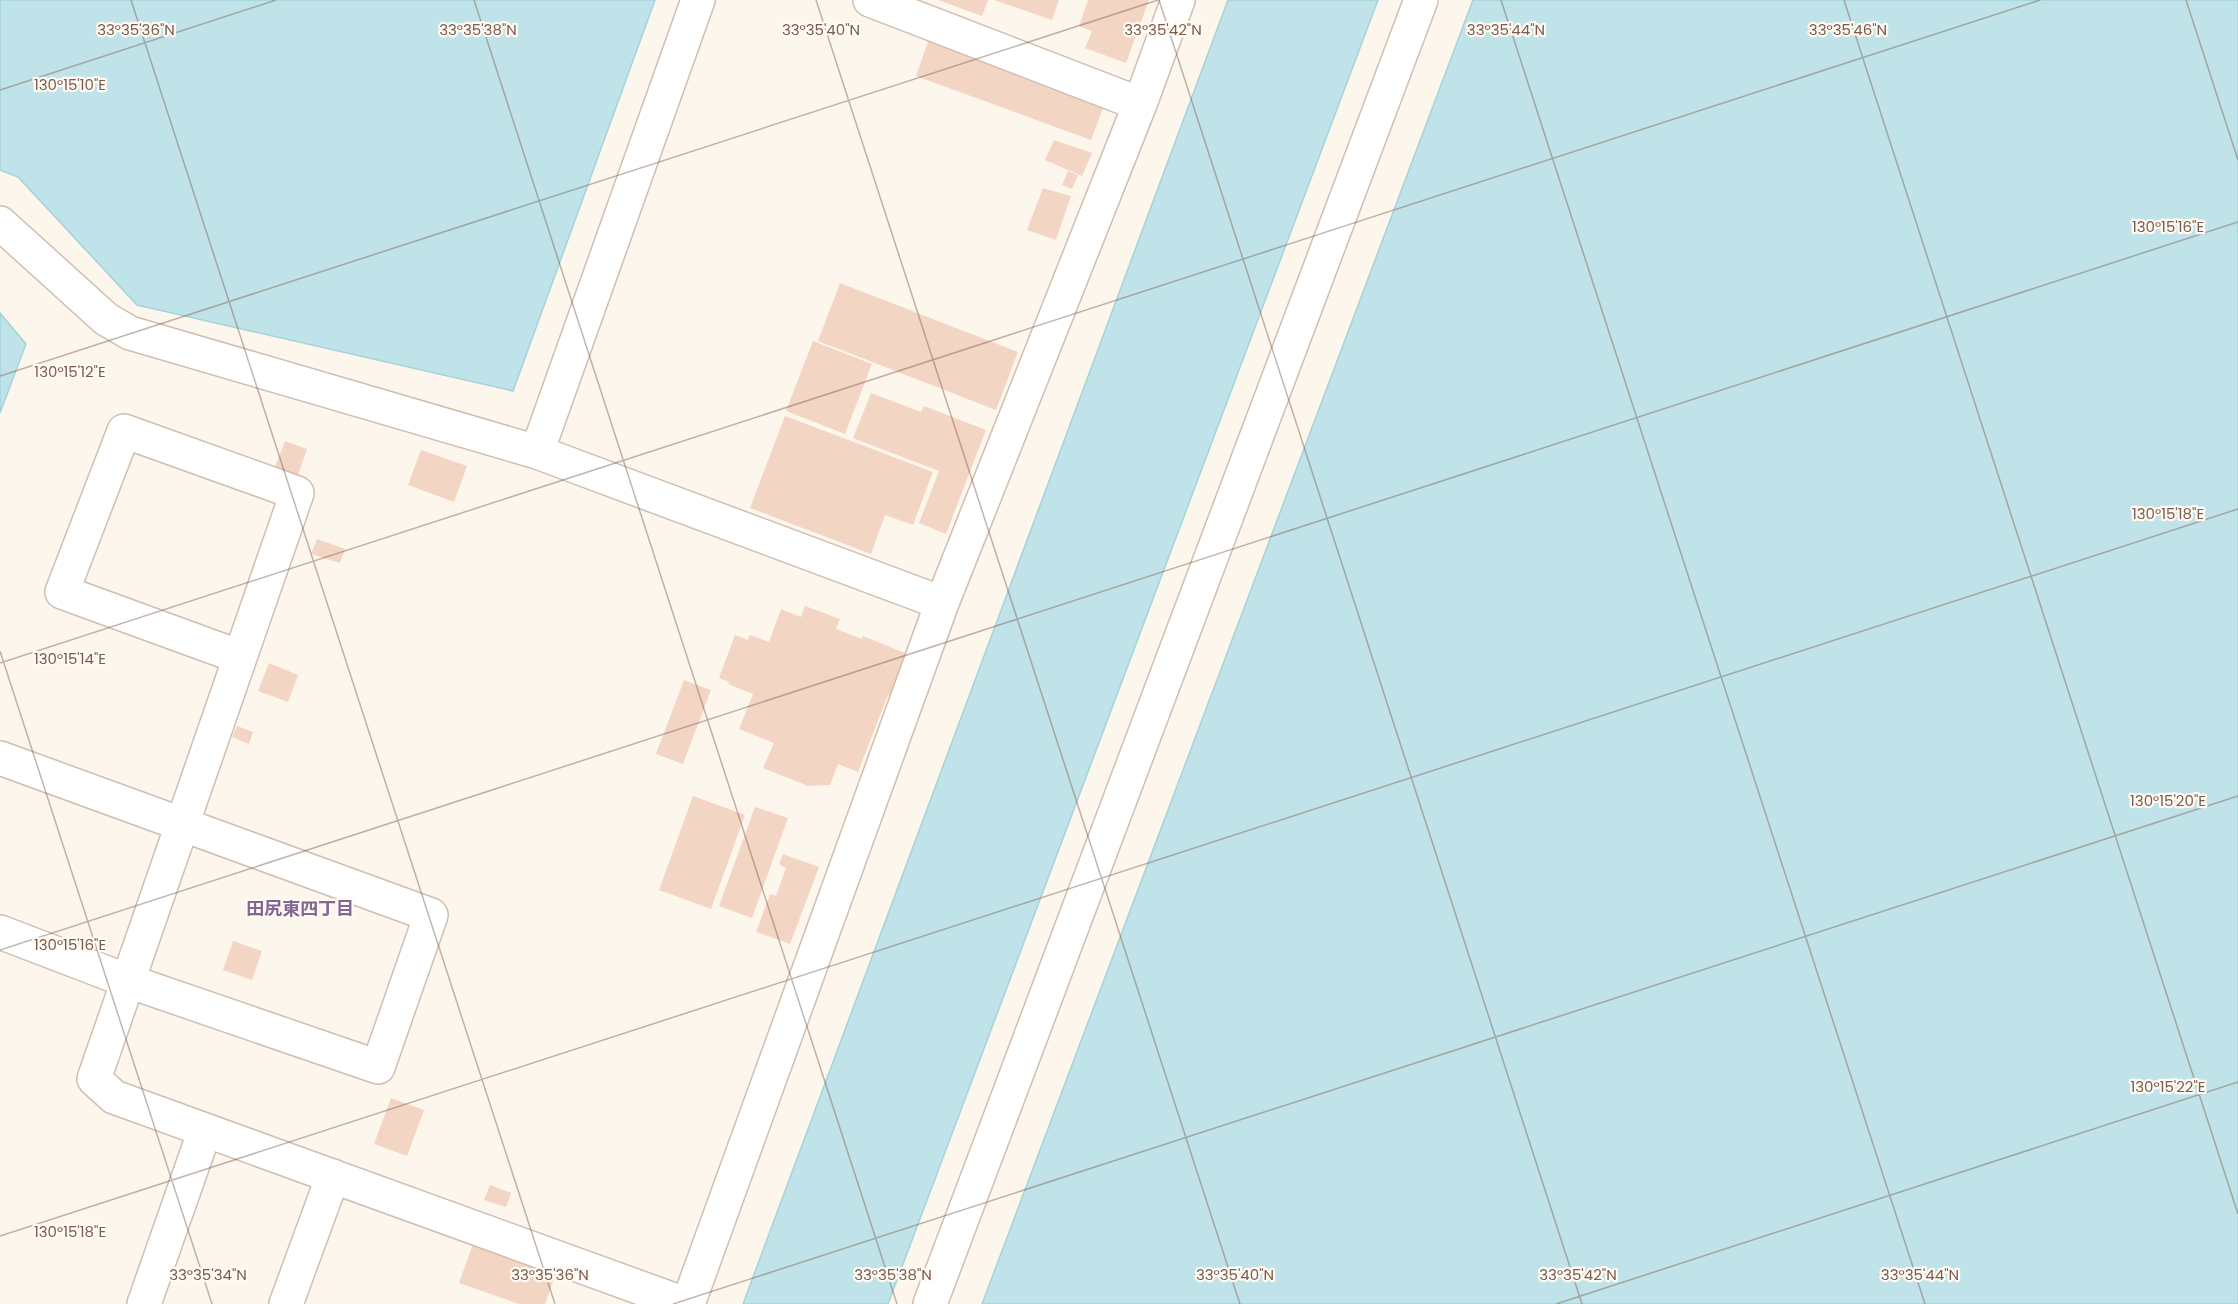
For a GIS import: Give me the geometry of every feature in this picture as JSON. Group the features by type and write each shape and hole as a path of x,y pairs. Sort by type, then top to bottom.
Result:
{"street":[{"path":"537,453 698,0"},
{"path":"870,0 1140,104"},
{"path":"240,657 62,592 124,431 297,493 94,1079 114,1097 686,1304 942,603 1140,104 1178,0"},
{"path":"930,1304 1421,0"},
{"path":"0,223 106,319 130,333 537,453 942,603"},
{"path":"0,758 431,915 378,1067 128,981 0,932"},
{"path":"144,1304 205,1130"},
{"path":"286,1304 333,1176"}],"water":[{"path":"0,0 655,0 513,391 137,305 18,177 0,170"},
{"path":"1228,0 1378,0 888,1304 743,1304"},
{"path":"1473,0 2238,0 2238,1304 982,1304"},
{"path":"0,313 26,344 0,413"}],"building":[{"path":"938,0 988,0 982,16"},
{"path":"994,0 1059,0 1052,20"},
{"path":"1088,0 1149,0 1126,63 1085,48 1092,31 1079,26"},
{"path":"929,39 1105,103 1091,140 916,76"},
{"path":"1054,140 1092,153 1082,176 1045,160"},
{"path":"1068,171 1078,175 1072,189 1062,185"},
{"path":"1043,188 1071,196 1056,240 1027,230"},
{"path":"840,283 1018,352 996,410 818,341"},
{"path":"813,341 872,364 845,434 786,411"},
{"path":"871,393 921,412 924,406 986,430 946,534 919,523 939,471 853,438"},
{"path":"785,416 933,472 913,525 885,515 871,554 750,508"},
{"path":"285,441 307,449 295,484 272,475"},
{"path":"421,450 467,466 454,502 408,485"},
{"path":"317,539 345,549 340,563 311,554"},
{"path":"805,606 840,619 836,629 862,639 863,636 910,655 893,698 888,695 858,772 838,764 830,785 808,786 763,768 774,743 739,729 753,694 719,678 735,635 748,640 750,635 769,642 781,609 801,617"},
{"path":"269,663 298,675 288,702 258,691"},
{"path":"684,680 711,690 683,764 656,754"},
{"path":"237,726 253,732 249,744 232,737"},
{"path":"693,796 745,815 711,909 659,890"},
{"path":"755,807 788,818 752,918 719,906"},
{"path":"783,854 819,867 790,944 756,932 770,894 776,896 786,868 779,864"},
{"path":"233,941 262,951 252,980 223,970"},
{"path":"391,1098 424,1110 407,1156 374,1144"},
{"path":"490,1185 511,1193 506,1207 484,1200"},
{"path":"475,1239 558,1268 545,1304 519,1304 459,1283"}],"district":[{"name":"田尻東四丁目","path":"300,909"}]}
